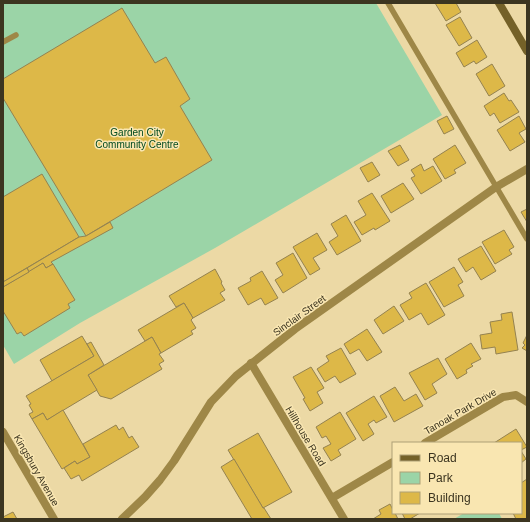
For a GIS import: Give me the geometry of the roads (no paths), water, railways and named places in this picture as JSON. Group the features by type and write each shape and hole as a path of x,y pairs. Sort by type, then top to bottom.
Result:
{"main road":[{"path":"499,3 527,51"}],"street":[{"name":"Sinclair Street","path":"122,519 160,480 174,461 211,402 222,389 251,363 302,324 496,187 527,169"},
{"name":"Hillhouse Road","path":"251,363 344,519"},
{"name":"Tanoak Park Drive","path":"427,442 503,397 516,395 527,402"},
{"name":"Kingsbury Avenue","path":"3,432 54,519"},
{"path":"332,498 392,463"}],"lane":[{"path":"388,3 527,239"},
{"path":"3,42 16,35"}],"park label":[{"name":"Garden City Community Centre","path":"137,138"}]}
